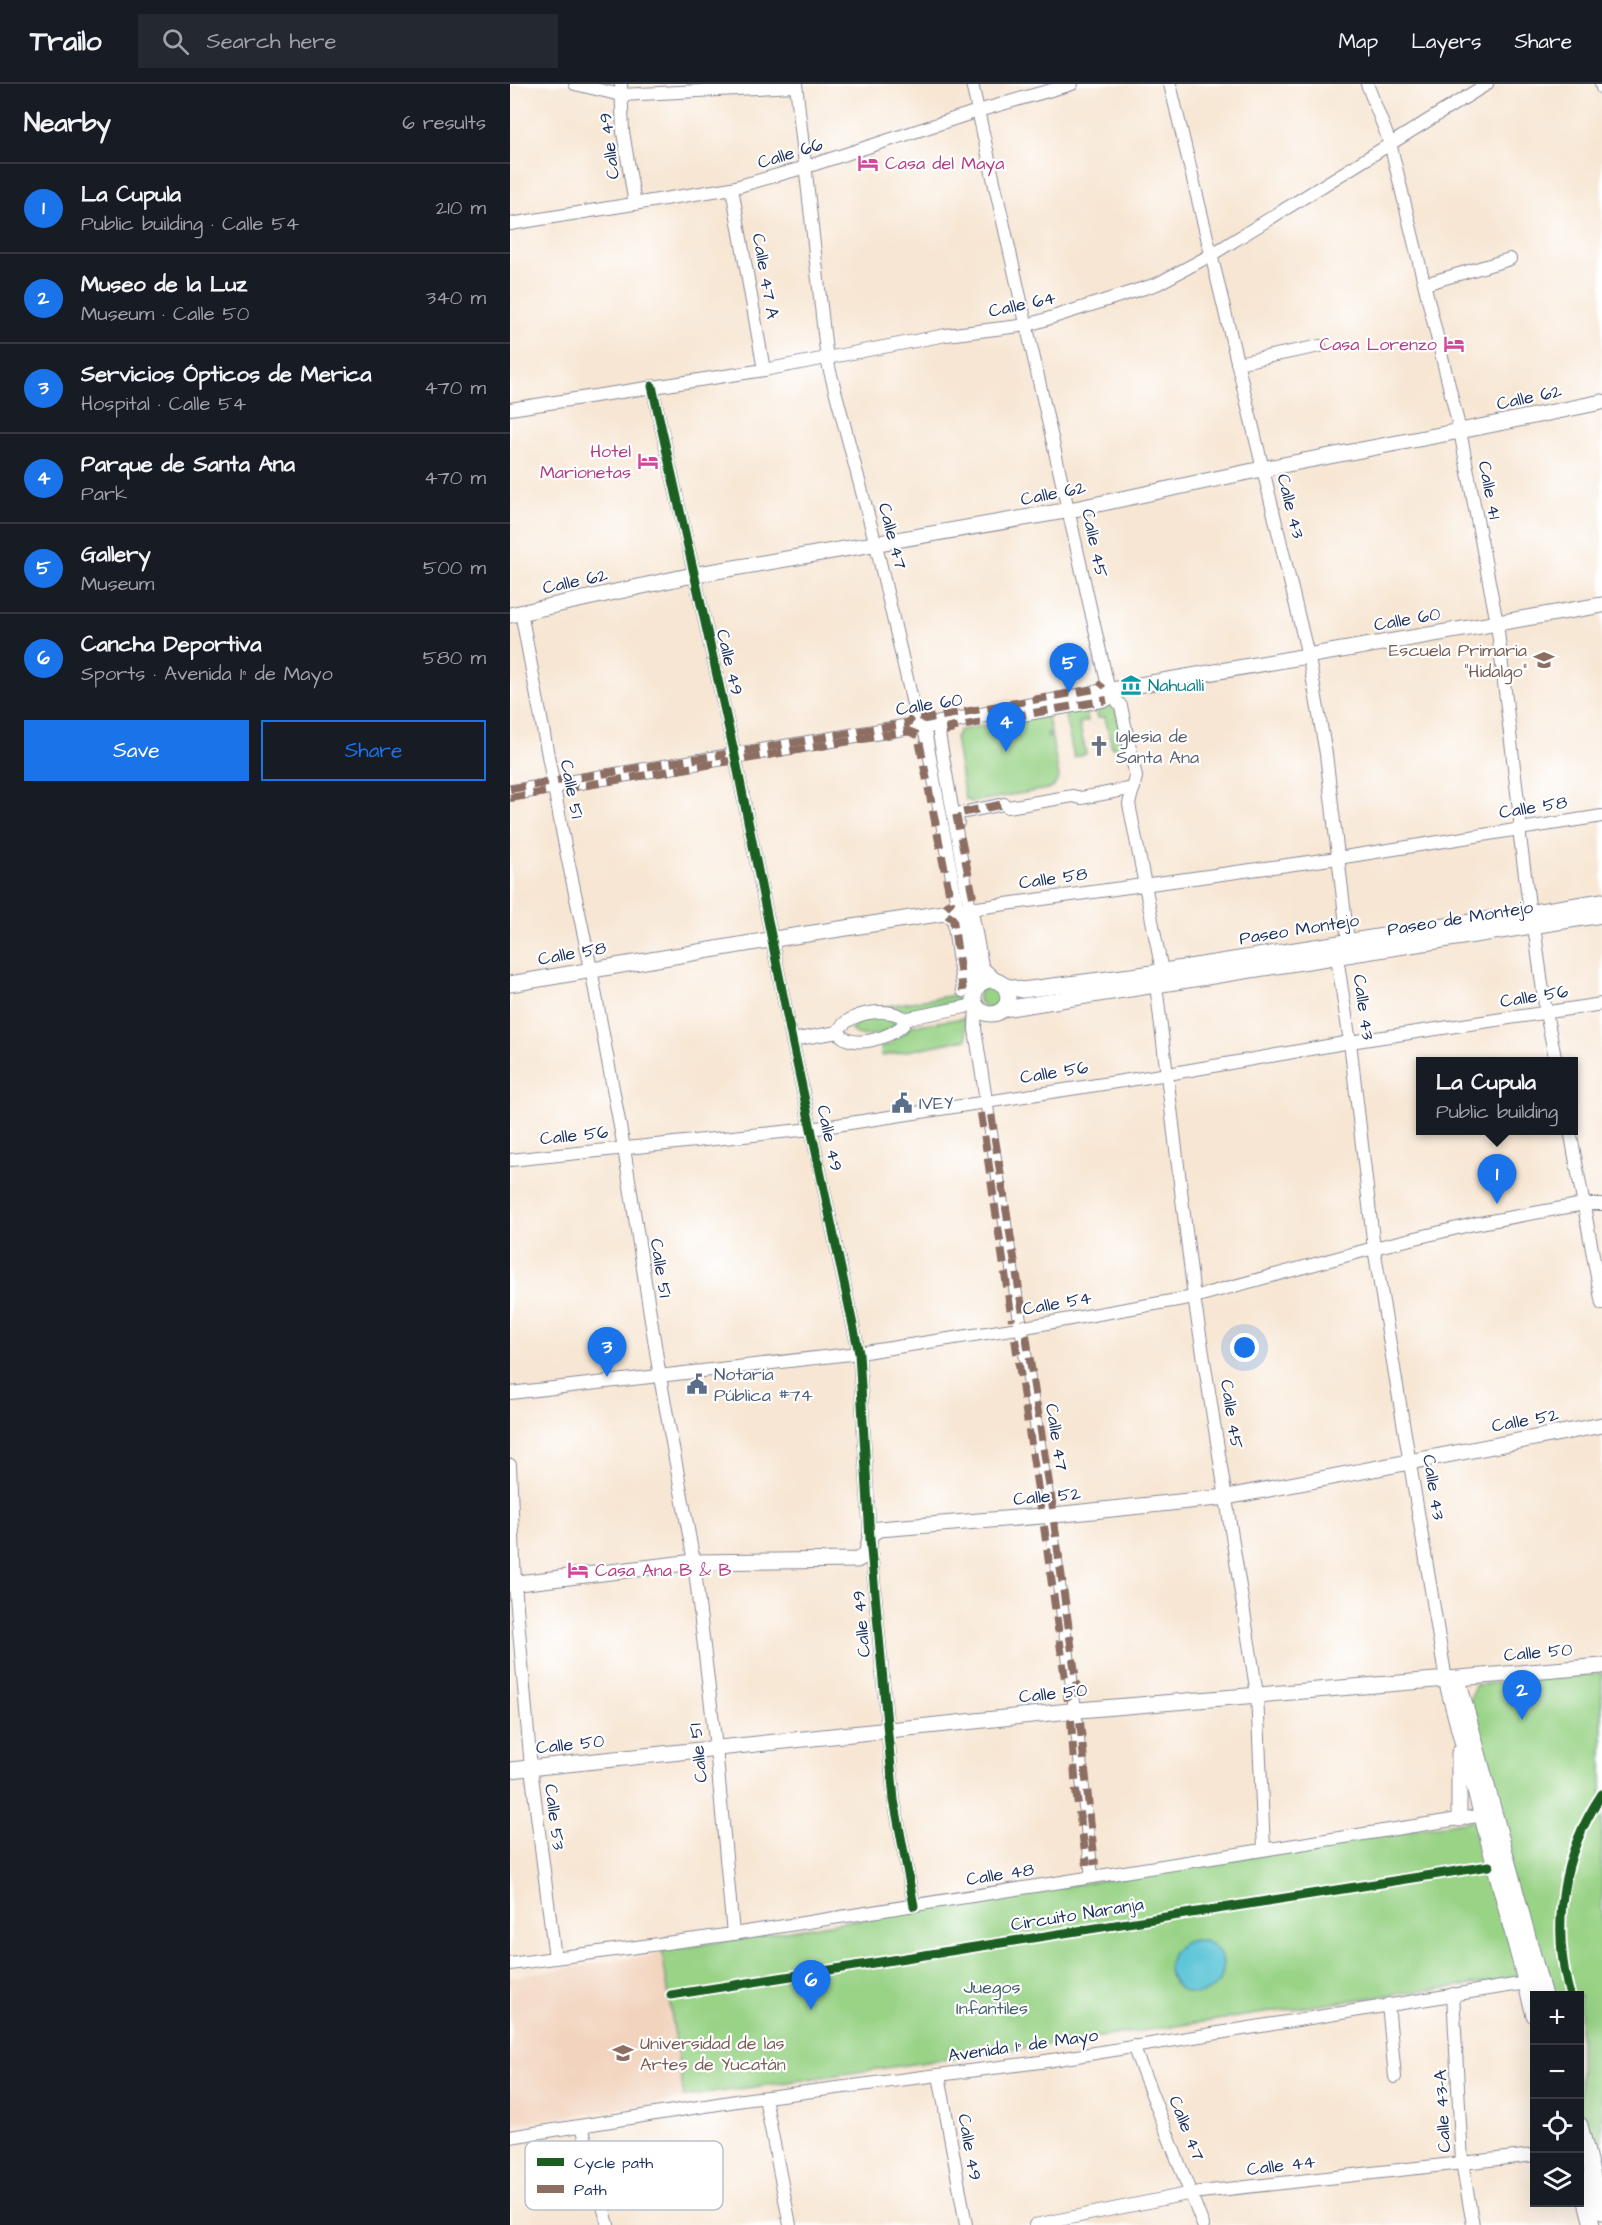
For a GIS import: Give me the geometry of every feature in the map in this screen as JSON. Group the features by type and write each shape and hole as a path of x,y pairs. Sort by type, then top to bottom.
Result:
{"main road":[{"name":"Calle 62","path":"515,614 693,575 1070,510 1262,469 1602,402"},
{"name":"Calle 60","path":"510,794 736,756 917,720 948,728 1106,691 1602,605"},
{"name":"Paseo Montejo","path":"999,983 1022,990 1162,971 1348,941 1532,919 1602,902"},
{"name":"Calle 58","path":"510,984 959,908"},
{"name":"Calle 47","path":"959,908 981,968 999,983"},
{"name":"Calle 47","path":"959,908 972,998"},
{"name":"Paseo de Montejo","path":"1003,1009 1337,957 1532,919 1602,915"},
{"path":"982,983 999,983 1008,995 1003,1009 990,1014 982,1011 972,998 982,983"},
{"name":"Calle 52","path":"513,1584 694,1562 857,1560 866,1555 872,1532 879,1528 1048,1516 1227,1497 1602,1425"},
{"name":"Calle 50","path":"510,1770 1075,1711 1602,1666"},
{"name":"Calle 43","path":"1452,1680 1459,1731 1488,1815"},
{"name":"Calle 43","path":"1452,1680 1536,1986"},
{"path":"1459,1731 1459,1819"},
{"path":"1584,2152 1602,2212"},
{"path":"1584,2194 1592,2225"}],"street":[{"path":"575,84 621,89 796,85"},
{"name":"Calle 45","path":"972,84 1070,510 1106,691 1121,706 1136,777 1129,804 1162,971"},
{"name":"Calle 66","path":"510,224 732,188 1072,84"},
{"name":"Calle 43","path":"1170,84 1317,695 1348,941"},
{"name":"Calle 41","path":"1367,84 1390,143 1460,431 1497,623 1532,919 1555,1057"},
{"name":"Calle 64","path":"510,409 827,360 946,335 1028,325 1157,284 1211,255 1487,84"},
{"name":"Calle 47","path":"796,85 827,360 876,545 917,720 926,736 959,878"},
{"name":"Calle 49","path":"621,89 623,132 634,204"},
{"name":"Calle 47 A","path":"732,188 764,370"},
{"path":"1425,284 1510,259"},
{"path":"1237,363 1320,346"},
{"name":"Calle 49","path":"652,386 693,575 736,756 792,1040 860,1353 870,1539 887,1730 894,1800 914,1906"},
{"name":"Calle 51","path":"515,614 554,786 591,969 624,1148 660,1377 694,1562 716,1748 733,1934"},
{"path":"917,720 1099,688 1106,691"},
{"name":"Calle 47","path":"948,728 939,734 959,878 959,908"},
{"path":"736,756 910,731 918,735 951,902 959,908"},
{"path":"959,908 956,814 1073,796 1081,798 1134,788"},
{"name":"Calle 58","path":"959,908 1338,858 1602,816"},
{"name":"Calle 43","path":"1337,957 1350,1042 1374,1248 1409,1461 1452,1680"},
{"name":"Calle 45","path":"1156,986 1194,1297 1257,1694 1264,1850"},
{"path":"904,1020 965,1007 972,998"},
{"name":"Calle 47","path":"972,998 986,1110 1048,1516 1075,1711 1092,1869"},
{"name":"Calle 56","path":"510,1160 986,1110 1168,1074 1350,1042 1602,1004"},
{"path":"792,1040 838,1032 846,1022 864,1015 892,1013 898,1014 904,1020"},
{"path":"838,1032 847,1039 872,1040 894,1033 902,1027 904,1020"},
{"path":"1570,1135 1602,1304"},
{"name":"Calle 54","path":"510,1393 860,1353 1019,1329 1194,1297 1374,1248 1474,1224 1584,1204 1602,1204"},
{"name":"Calle 53","path":"510,1466 513,1584 531,1768 555,1958"},
{"name":"Calle 48","path":"510,1964 733,1934 914,1906 1092,1869 1264,1850 1488,1815"},
{"name":"Avenida 1° de Mayo","path":"510,2138 765,2098 1040,2062 1453,1994 1536,1986"},
{"name":"Calle 43-A","path":"1453,1994 1462,2162 1473,2225"},
{"path":"1388,2004 1395,2077"},
{"name":"Calle 47","path":"1133,2046 1203,2225"},
{"name":"Calle 49","path":"939,2075 966,2225"},
{"path":"765,2098 790,2225"},
{"path":"582,2126 586,2141"},
{"name":"Calle 44","path":"1035,2225 1192,2193 1530,2155"},
{"path":"604,2210 608,2225"}],"shaded area":[{"name":"Universidad de las Artes de Yucatán","path":"661,1954 671,2015 729,2006 742,2090 510,2125 510,1977"}],"green space":[{"path":"1110,704 1115,706 1123,746 1112,748 1105,717 1098,718 1095,706"},
{"path":"1085,708 1088,721 1079,723 1086,754 1074,757 1065,716 1069,711"},
{"path":"1043,715 1048,719 1051,732 1047,733 1048,738 1051,734 1059,777 1053,788 972,802 965,799 955,737 960,730"},
{"path":"991,985 996,986 1002,992 1002,1002 996,1008 991,1009 986,1008 980,1002 979,997 980,992 986,986"},
{"path":"961,994 962,1001 908,1010 868,1009"},
{"path":"881,1016 892,1018 895,1023 881,1034 867,1036 851,1030 858,1021"},
{"path":"964,1018 967,1039 882,1056 881,1047 893,1043 893,1040 911,1026"},
{"name":"Juegos Infantiles","path":"1602,1673 1602,2196 1584,2126 1584,1991 1548,1991 1544,1976 1396,1994 684,2097 662,1951 1500,1816 1470,1700 1475,1685"}],"water":[{"path":"1191,1940 1201,1940 1211,1944 1219,1952 1223,1967 1219,1982 1211,1990 1201,1994 1191,1994 1181,1990 1173,1982 1169,1972 1169,1962 1173,1952 1181,1944"}],"marked path":[{"path":"920,716 925,719 1095,689 1103,683"},
{"path":"950,734 949,728 1107,700"},
{"path":"745,751 908,723 912,718"},
{"path":"745,759 908,731 918,735 951,902 946,907"},
{"path":"557,781 726,754"},
{"path":"563,789 730,761"},
{"path":"510,789 550,781"},
{"path":"510,798 545,792"},
{"path":"973,897 956,814 1004,804"},
{"path":"947,915 953,919 963,991"},
{"path":"981,1113 1012,1320"},
{"path":"991,1115 1024,1320"},
{"path":"1026,1335 1053,1509"},
{"path":"1015,1339 1041,1509"},
{"path":"1054,1522 1079,1702"},
{"path":"1044,1526 1068,1701"},
{"path":"1071,1720 1076,1791 1087,1865"},
{"path":"1080,1722 1095,1865"}],"cycle path":[{"path":"652,386 735,756 792,1040 859,1353 870,1539 894,1800 914,1906"},
{"path":"1569,1991 1561,1943 1564,1891 1577,1841 1602,1794"},
{"name":"Circuito Naranja","path":"671,1995 1489,1866"}],"place":[{"name":"Casa del Maya","path":"868,163"},
{"name":"Casa Lorenzo","path":"1454,344"},
{"name":"Hotel Marionetas","path":"648,461"},
{"name":"Escuela Primaria \"Hidalgo\"","path":"1544,660"},
{"name":"Nahualli","path":"1131,685"},
{"name":"Gallery","path":"1069,693"},
{"name":"Iglesia de Santa Ana","path":"1099,746"},
{"name":"Parque de Santa Ana","path":"1006,752"},
{"name":"IVEY","path":"902,1103"},
{"name":"La Cupula","path":"1497,1204"},
{"name":"Servicios Ópticos de Merica","path":"607,1377"},
{"name":"Notaría Pública #74","path":"697,1384"},
{"name":"Casa Ana B & B","path":"578,1570"},
{"name":"Museo de la Luz","path":"1522,1720"},
{"name":"Cancha Deportiva","path":"811,2010"},
{"name":"Universidad de las Artes de Yucatán","path":"623,2053"}]}
